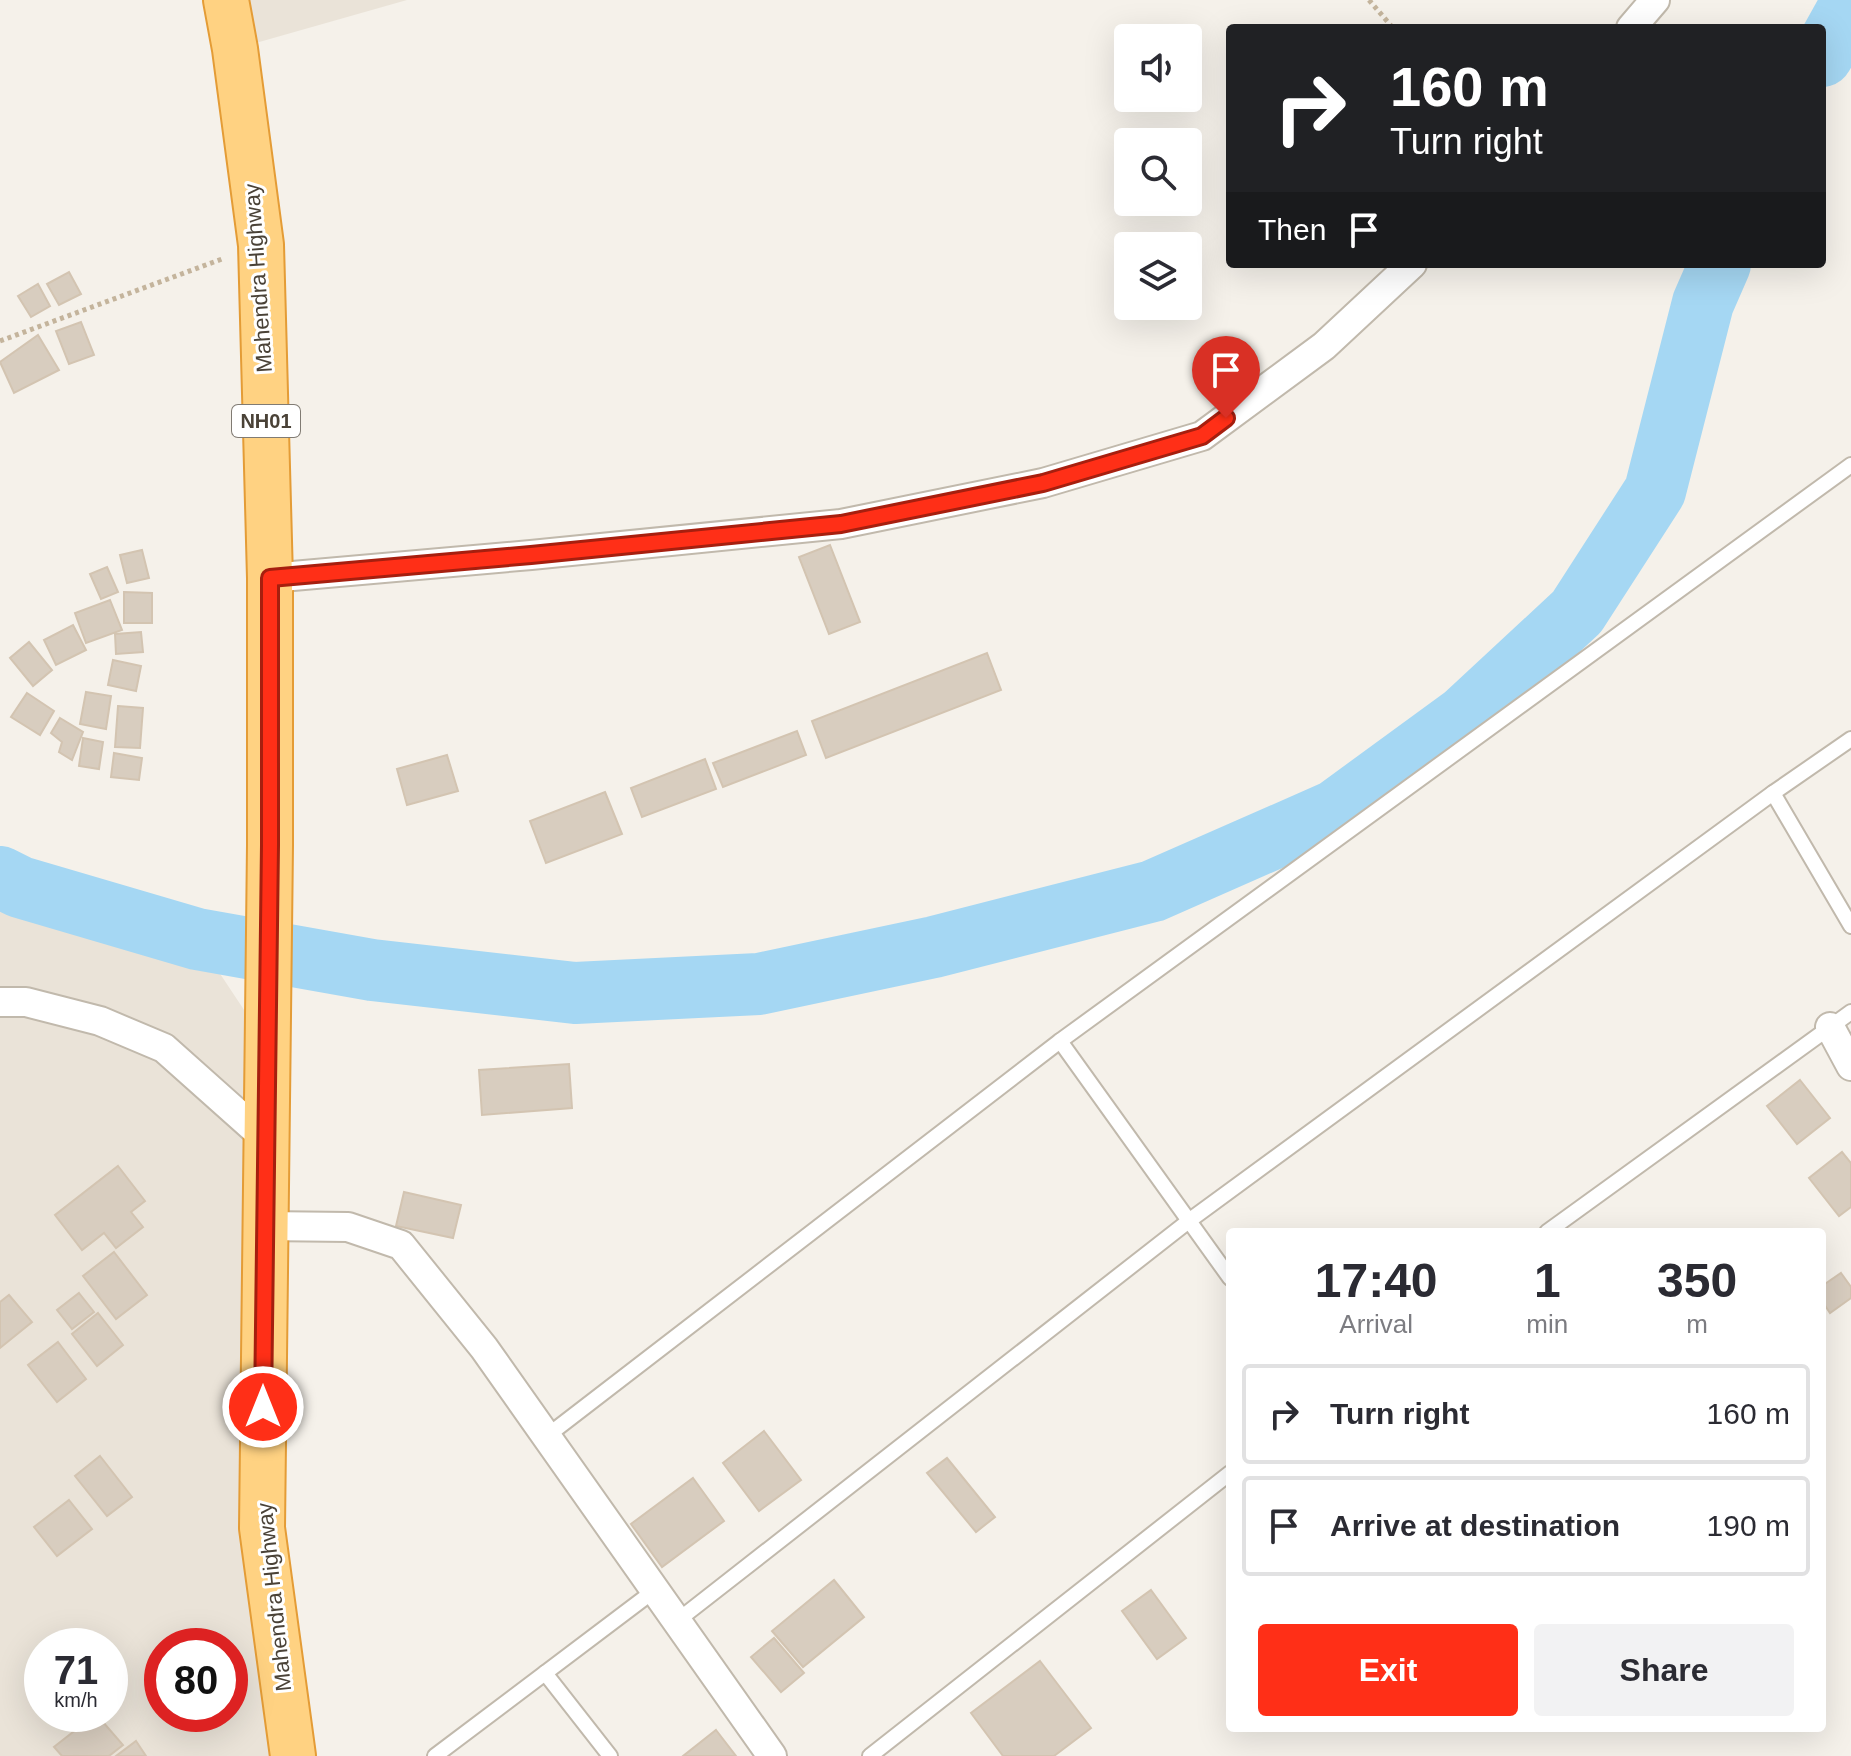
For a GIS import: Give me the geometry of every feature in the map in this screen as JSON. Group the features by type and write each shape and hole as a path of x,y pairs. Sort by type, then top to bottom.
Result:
{"highway":[{"name":"Mahendra Highway","path":"226,0 261,245 270,578 262,1528 293,1756"}],"street":[{"path":"1634,24 1655,0"},
{"path":"270,578 841,524 1043,483 1202,436 1324,346 1408,268"},
{"path":"0,1022 13,1002 100,1021 164,1048 266,1139"},
{"path":"1841,1019 1851,1066"},
{"path":"264,1226 348,1227 401,1245 484,1348 772,1756"}],"lane":[{"path":"547,1436 1060,1041 1850,467"},
{"path":"677,1621 1190,1220 1851,739"},
{"path":"1773,793 1851,926"},
{"path":"1553,1228 1841,1019"},
{"path":"1060,1041 1226,1272"},
{"path":"870,1756 1226,1476"},
{"path":"435,1756 655,1590"},
{"path":"545,1673 610,1756"}],"path":[{"path":"1369,0 1390,24"},
{"path":"0,341 261,245"}],"shaded area":[{"path":"226,0 407,0 235,49"},
{"path":"0,877 20,887 197,939 266,1043 266,1139 293,1756 0,1756"}],"building":[{"path":"69,272 81,294 59,305 47,284"},
{"path":"38,284 50,306 31,317 18,296"},
{"path":"81,322 94,355 69,364 56,331"},
{"path":"38,335 59,370 14,393 0,362"},
{"path":"830,545 860,622 829,634 799,557"},
{"path":"142,550 149,578 127,583 120,555"},
{"path":"107,567 118,592 101,599 90,574"},
{"path":"124,592 152,593 152,623 124,623"},
{"path":"110,600 122,630 86,643 75,613"},
{"path":"73,625 86,650 56,665 44,640"},
{"path":"141,632 143,652 116,654 115,634"},
{"path":"29,642 52,670 33,686 10,658"},
{"path":"987,653 1001,690 826,758 812,721"},
{"path":"113,660 141,666 136,691 108,685"},
{"path":"86,692 111,696 106,729 80,724"},
{"path":"27,693 54,711 40,735 11,717"},
{"path":"118,706 143,708 140,748 115,747"},
{"path":"60,718 83,732 72,760 59,752 62,742 51,733"},
{"path":"797,731 806,755 723,787 713,763"},
{"path":"83,738 103,742 99,769 79,766"},
{"path":"114,753 142,758 139,780 111,777"},
{"path":"447,755 458,791 407,805 397,769"},
{"path":"705,759 716,789 642,817 631,788"},
{"path":"605,792 622,834 546,863 530,821"},
{"path":"569,1064 572,1108 482,1115 479,1070"},
{"path":"1800,1080 1830,1118 1797,1144 1767,1106"},
{"path":"1842,1152 1851,1163 1851,1207 1839,1216 1809,1178"},
{"path":"118,1166 145,1201 131,1212 143,1227 116,1248 104,1233 82,1250 55,1215"},
{"path":"404,1192 461,1205 453,1238 396,1226"},
{"path":"114,1252 147,1295 116,1319 83,1276"},
{"path":"1841,1273 1851,1287 1851,1298 1830,1313 1826,1307 1826,1283"},
{"path":"79,1293 94,1312 72,1329 57,1310"},
{"path":"9,1295 32,1322 0,1348 0,1302"},
{"path":"98,1313 123,1345 97,1366 72,1334"},
{"path":"58,1342 86,1379 57,1402 28,1365"},
{"path":"764,1431 801,1480 759,1511 723,1463"},
{"path":"100,1456 132,1497 107,1516 75,1476"},
{"path":"947,1458 995,1517 976,1532 927,1473"},
{"path":"693,1478 724,1521 662,1567 631,1524"},
{"path":"69,1500 92,1529 57,1556 34,1527"},
{"path":"834,1580 864,1617 803,1667 772,1631"},
{"path":"1151,1590 1186,1638 1157,1659 1122,1611"},
{"path":"774,1638 804,1673 781,1692 751,1657"},
{"path":"1040,1661 1091,1728 1054,1756 1003,1756 971,1713"},
{"path":"716,1730 736,1756 683,1756"},
{"path":"73,1732 112,1732 123,1745 109,1756 62,1756 54,1747"},
{"path":"136,1741 146,1756 116,1756"}],"waterway":[{"path":"1826,49 1851,4"},
{"path":"0,877 20,887 197,939 372,970 575,993 759,984 934,947 1153,891 1335,811 1465,716 1577,612 1655,491 1703,303 1718,268"}],"route":[{"path":"263,1407 270,578 841,524 1043,483 1202,436 1226,418"}]}
